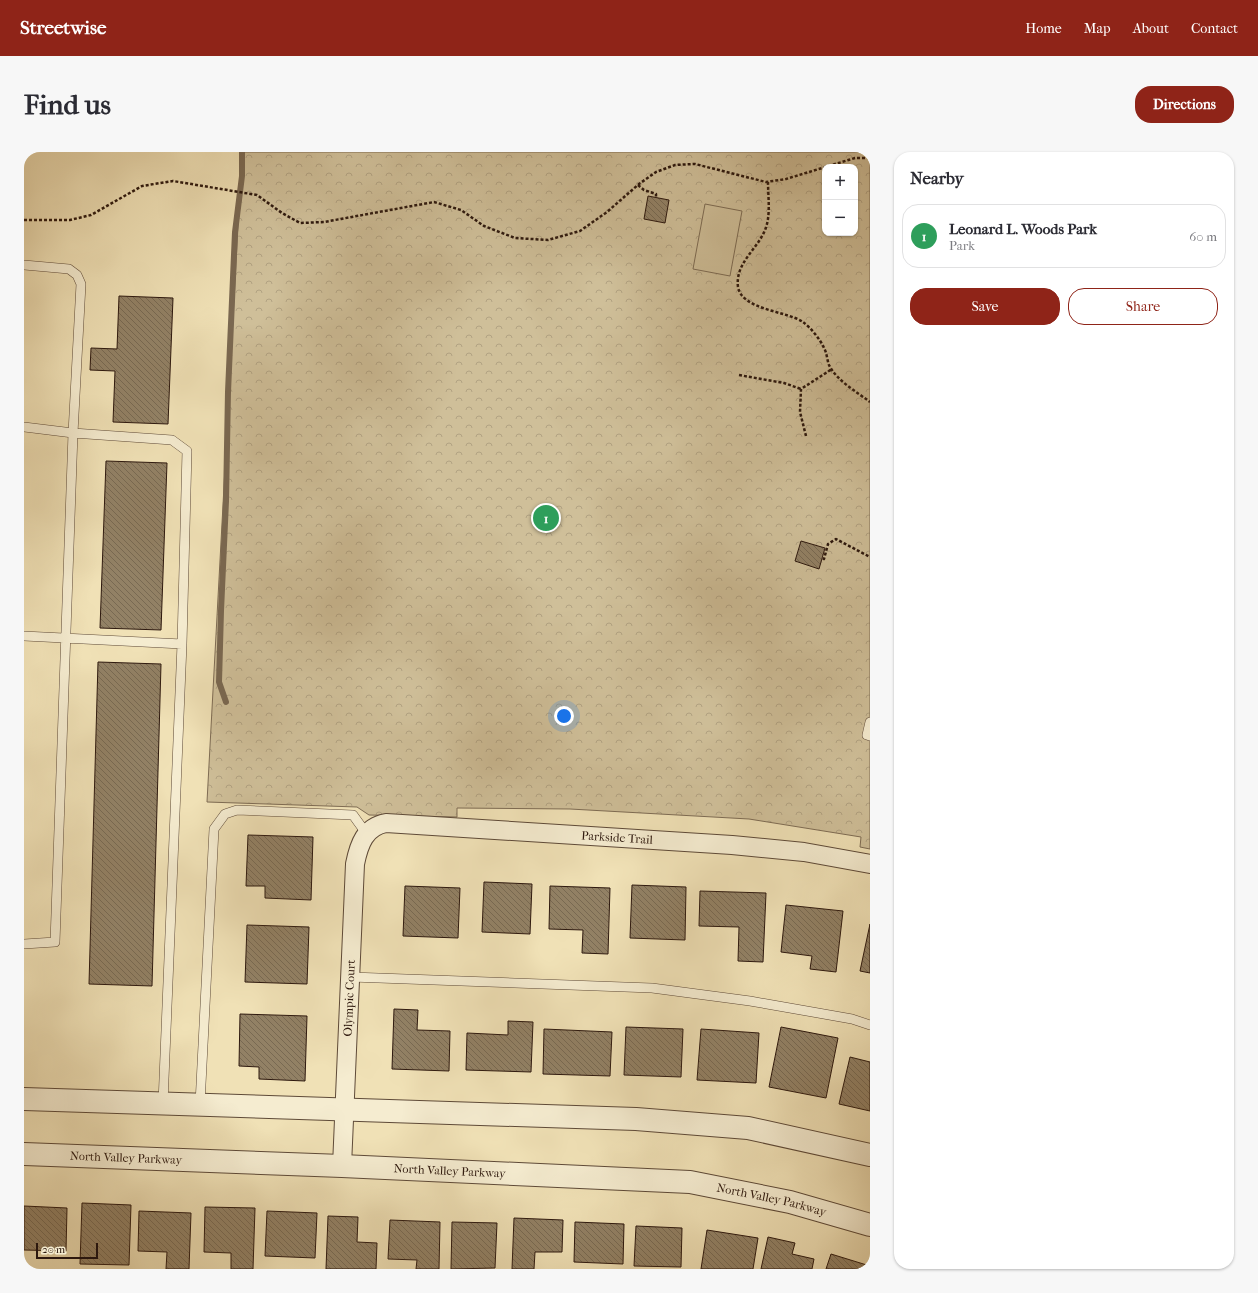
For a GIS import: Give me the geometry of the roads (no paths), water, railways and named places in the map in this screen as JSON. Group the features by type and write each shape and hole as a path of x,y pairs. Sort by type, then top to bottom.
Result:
{"street":[{"name":"Parkside Trail","path":"366,833 379,824 386,823 732,845 804,852 870,864"},
{"name":"Olympic Court","path":"342,1166 346,1110 355,864 358,847 366,833"},
{"path":"24,1099 636,1119 748,1128 870,1155"},
{"name":"North Valley Parkway","path":"24,1154 342,1166 690,1182 790,1202 870,1225"}],"lane":[{"path":"24,265 69,269 77,275 81,284 73,433 55,942 24,944"},
{"path":"24,427 73,433 172,440 187,451 182,644 163,1103"},
{"path":"24,636 182,644"},
{"path":"870,722 867,735 870,736"},
{"path":"200,1104 214,829 225,814 237,810 353,815 366,833"},
{"path":"351,977 652,988 750,1000 852,1019 870,1025"}],"waterway":[{"path":"226,702 219,682 221,611 235,232 242,176 242,152"}],"place":[{"name":"Leonard L. Woods Park","path":"546,518"}]}
